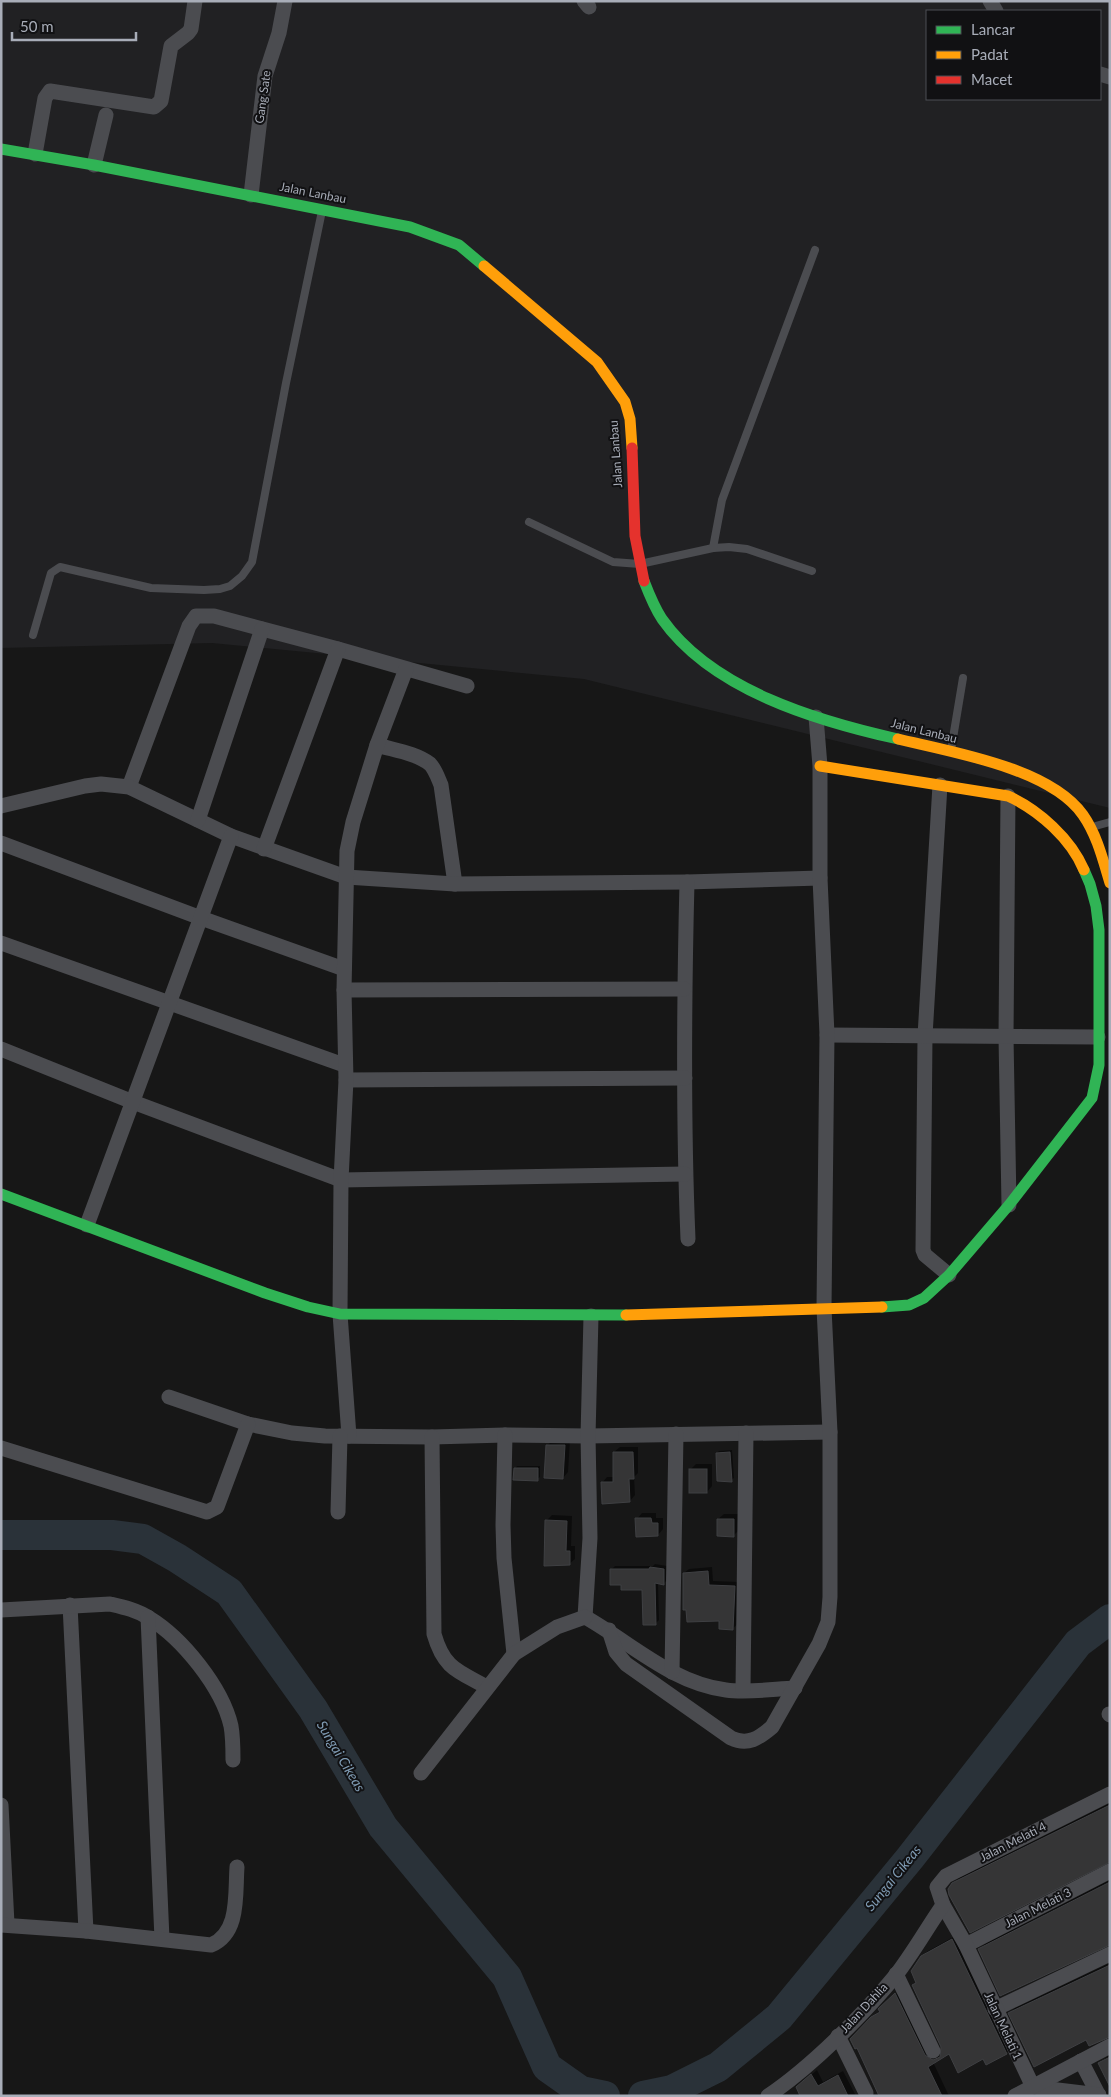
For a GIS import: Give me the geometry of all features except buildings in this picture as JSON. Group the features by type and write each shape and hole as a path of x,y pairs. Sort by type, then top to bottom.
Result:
{"street":[{"path":"35,154 46,93 50,91 154,107 158,105 161,101 171,46 191,29 195,1"},
{"name":"Gang Sate","path":"252,195 265,76 285,1"},
{"path":"94,165 106,115"},
{"name":"Jalan Lanbau","path":"1,149 252,195 410,227 458,245 596,362 612,381 625,404 630,428 634,526 640,564 653,604 675,635 724,675 758,693 816,717 951,752 1033,777 1060,792 1077,807 1092,827 1110,883"},
{"path":"129,787 192,620 196,616 204,614 338,648 467,686"},
{"path":"198,820 262,629"},
{"path":"264,849 338,648"},
{"path":"338,1512 345,1436 340,1314 347,851 353,822 377,745 406,668"},
{"path":"609,1630 616,1652 626,1664 714,1727 739,1742 748,1742 760,1737 772,1727 819,1644 828,1622 830,1597 830,1432 824,1308 827,1035 820,878 820,766 816,717"},
{"path":"377,745 414,756 430,764 436,773 441,785 455,884"},
{"path":"1,1194 264,1293 308,1307 340,1314 591,1316 909,1305 924,1298 949,1275 1009,1206 1092,1098 1098,1081 1100,1063 1098,1038 1097,911 1093,888 1087,872 1062,835 1020,801 1008,796 820,766"},
{"path":"1,806 85,786 101,784 129,787 231,836 346,877 455,884 687,882 820,878"},
{"path":"940,785 925,1036 923,1250 925,1255 949,1275"},
{"path":"1008,796 1006,1037 1009,1206"},
{"path":"87,1225 231,836"},
{"path":"1,843 344,969"},
{"path":"687,882 684,989 685,1174 688,1239"},
{"path":"1,943 169,1002 345,1073 685,1078"},
{"path":"344,990 684,989"},
{"path":"827,1035 1098,1038"},
{"path":"1,1049 133,1102 341,1180 685,1174"},
{"path":"586,1617 590,1538 588,1436 591,1316"},
{"path":"169,1397 248,1424 292,1433 345,1436 588,1436 830,1432"},
{"path":"1,1448 207,1512 216,1507 248,1424"},
{"path":"672,1672 676,1434"},
{"path":"743,1690 746,1434"},
{"path":"506,1435 504,1541 514,1654"},
{"path":"432,1437 434,1634 438,1648 450,1667 487,1687"},
{"path":"1,1610 110,1604 125,1607 148,1617 166,1629 199,1665 221,1700 230,1725 232,1760"},
{"path":"70,1605 86,1931"},
{"path":"148,1617 162,1939"},
{"path":"421,1773 514,1654 557,1627 586,1617 672,1672 712,1688 743,1690 795,1688"},
{"name":"Jalan Melati 4","path":"942,1905 937,1887 946,1876 1110,1794"},
{"path":"1,1805 4,1924 211,1945 219,1942 230,1927 234,1910 237,1867"},
{"name":"Jalan Melati 3","path":"966,1945 1110,1871"},
{"name":"Jalan Melati 1","path":"942,1905 966,1945 1032,2087"},
{"name":"Jalan Dahlia","path":"768,2096 781,2087 838,2036 896,1974 942,1905"},
{"path":"995,2009 1110,1954"},
{"path":"896,1974 933,2051"},
{"path":"838,2036 866,2093"},
{"path":"1015,2096 1110,2046"},
{"path":"1081,2061 1099,2095"},
{"path":"1032,2087 1099,2095"}],"lane":[{"path":"33,635 51,573 60,567 151,588 204,590 230,586 249,569 252,562 286,383 323,209"},
{"path":"713,548 722,500 815,250"},
{"path":"529,522 613,562 640,564 713,548 747,549 812,570"},
{"path":"951,752 963,678"},
{"path":"1092,827 1110,822"}],"shaded area":[{"path":"1,1 1110,1 1110,808 584,679 212,643 1,648"}],"waterway":[{"name":"Sungai Cikeas","path":"1,1535 112,1535 143,1539 177,1558 229,1592 313,1709 383,1827 507,1977 547,2067 581,2091 605,2096"},
{"name":"Sungai Cikeas","path":"643,2096 672,2090 718,2067 779,2017 910,1858 1078,1643 1110,1619"}],"traffic: fast":[{"path":"1,149 94,165 410,227 459,245 484,266"},
{"path":"644,581 662,619 683,644 709,665 737,683 768,699 801,712 834,723 898,739"},
{"path":"882,1307 909,1305 924,1298 949,1275 1009,1205 1092,1098 1099,1065 1099,930 1096,906 1084,870"},
{"path":"1,1194 265,1293 308,1307 340,1314 626,1315"}],"traffic: slow":[{"path":"484,266 597,362 625,402 630,419 632,448"},
{"path":"898,739 972,756 998,764 1048,785 1068,799 1083,815 1096,839 1110,883"},
{"path":"820,766 1008,796 1031,809 1053,827 1071,847 1084,870"},
{"path":"626,1315 882,1307"}],"traffic: jam":[{"path":"632,448 635,536 644,581"}]}
